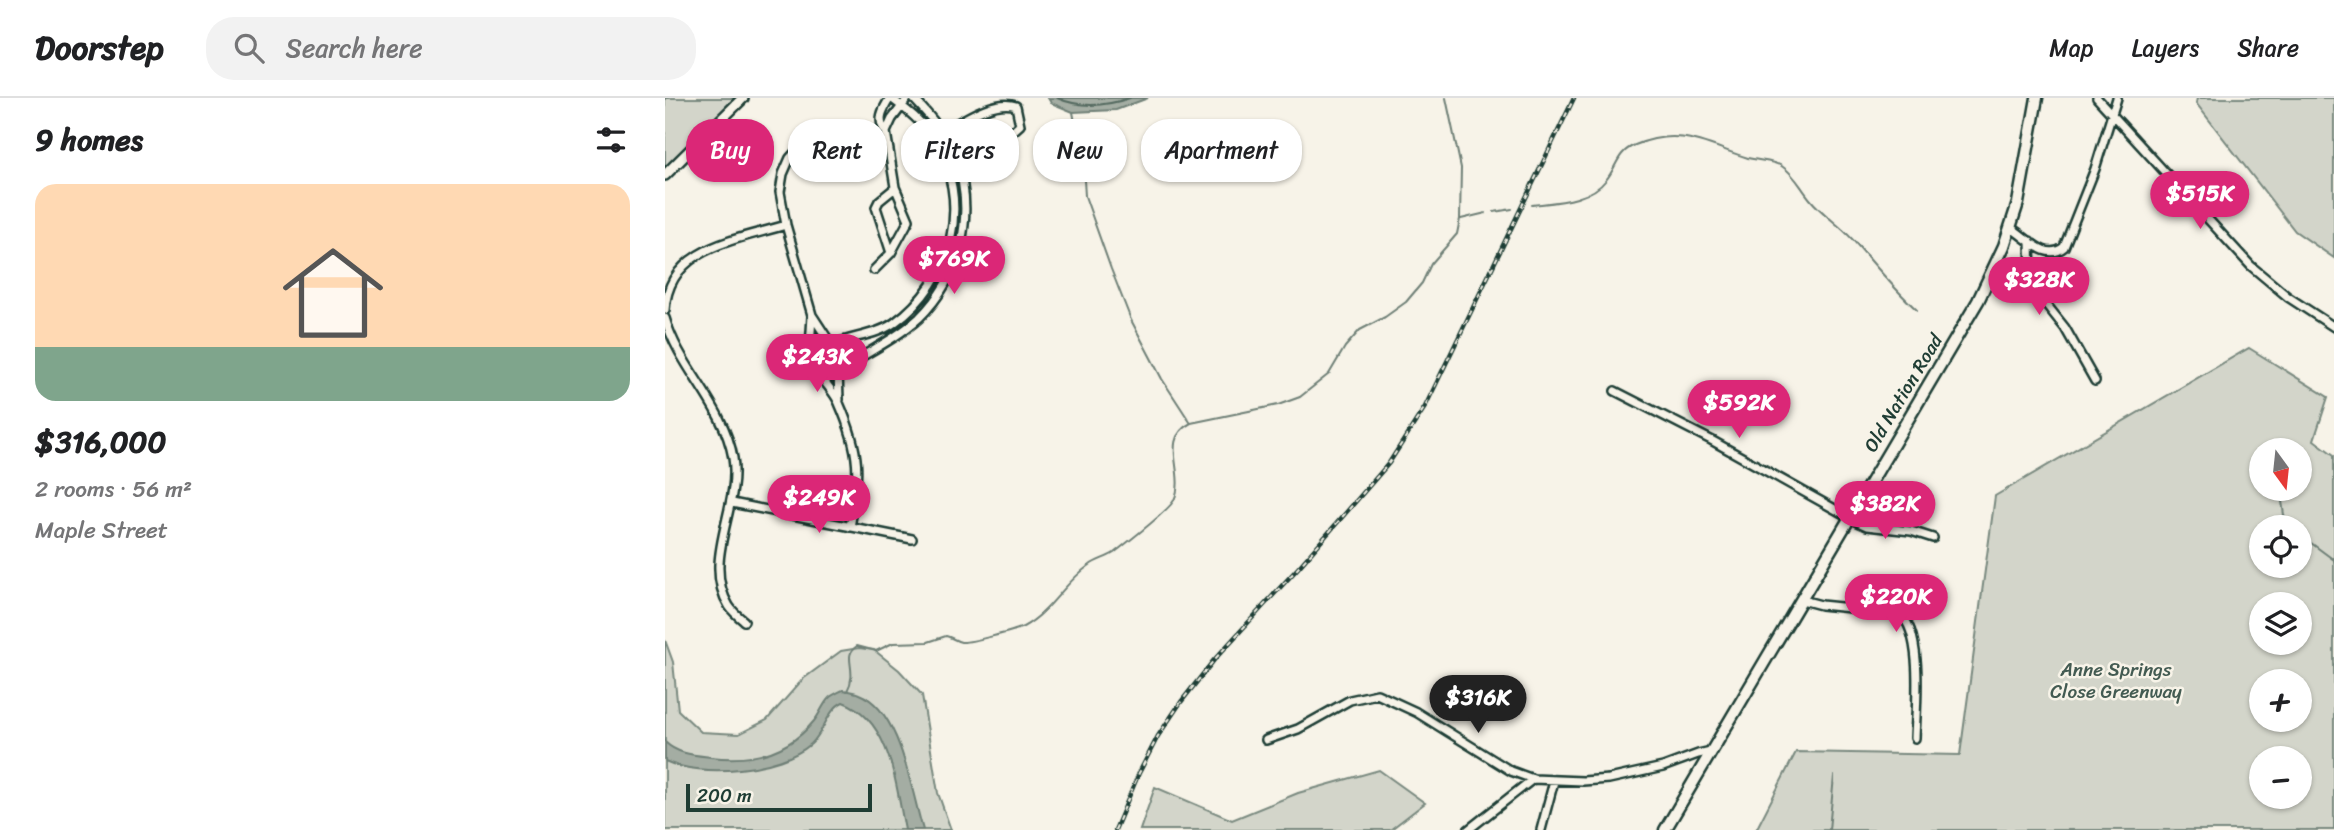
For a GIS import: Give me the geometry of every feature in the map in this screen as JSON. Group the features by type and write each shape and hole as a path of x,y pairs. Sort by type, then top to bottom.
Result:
{"main road":[{"name":"Old Nation Road","path":"1665,830 1978,300 1999,259 2011,228 2024,176 2037,98"}],"street":[{"path":"665,175 743,98"},
{"path":"881,119 882,112 891,98 917,119"},
{"path":"887,129 901,106 910,98 930,119"},
{"path":"2098,98 2251,266 2288,297 2334,327"},
{"path":"2011,228 2044,252 2057,253 2066,245 2097,166 2117,98"},
{"path":"967,119 993,105 1006,102 1016,106 1019,119"},
{"path":"874,270 891,253 909,220 895,188 887,148"},
{"path":"788,163 780,192 786,225 812,315 841,354 838,369 839,401"},
{"path":"810,347 820,341 831,343 874,333 893,324 930,289 951,240 955,211 950,182"},
{"path":"821,376 843,368 905,329 921,316 945,286 961,242 966,211 960,182"},
{"path":"891,253 876,207 879,201 895,188"},
{"path":"665,310 666,295 675,274 698,254 722,243 786,225"},
{"path":"951,240 961,242"},
{"path":"2030,241 2031,279 2034,289 2065,328 2095,381"},
{"path":"812,315 807,363 814,373 821,376 839,401 855,447 857,489 850,527"},
{"path":"665,318 671,338 726,433 733,458 732,503 719,562 719,582 730,607 744,621"},
{"path":"1615,390 1867,526 1911,531 1933,538"},
{"path":"732,503 912,539"},
{"path":"1802,600 1821,605 1899,613 1907,618 1916,674 1915,738"},
{"path":"1266,740 1298,729 1350,700 1377,694 1416,712 1511,771 1533,779 1554,781 1618,777 1663,767 1711,751"},
{"path":"1468,830 1533,779"},
{"path":"1541,830 1554,781"}],"green space":[{"path":"665,98 743,98 722,119 686,119 686,154 665,175"},
{"path":"2197,98 2334,98 2334,258 2295,231 2196,103"},
{"name":"Anne Springs Close Greenway","path":"2249,348 2328,397 2314,440 2334,455 2334,830 1756,830 1796,752 1960,755 1995,496"},
{"path":"665,640 673,662 678,710 701,732 739,734 767,720 803,679 841,651 859,648 874,650 899,670 922,695 938,793 951,830 665,830"},
{"path":"1379,770 1425,803 1390,830 1140,830 1155,787 1232,820 1298,793"}],"water":[{"path":"1048,98 1148,98 1116,110 1073,112 1051,103"},
{"path":"843,690 857,693 873,703 895,734 909,774 923,830 905,830 894,775 881,739 872,724 859,711 843,702 833,710 811,744 780,760 761,766 719,770 680,766 665,761 665,742 692,755 726,758 754,756 781,748 804,732 829,698"}],"waterway":[{"path":"847,691 851,677 850,654 857,646 876,651 893,643 928,642 946,636 966,642 1011,631 1033,621 1081,572 1114,553 1171,505 1177,490 1175,448 1176,438 1181,430 1191,423 1278,405 1300,397 1329,374 1345,347 1360,330 1406,302 1422,283 1431,264 1457,234 1460,219 1461,168 1446,98"},
{"path":"1073,112 1083,164 1085,196 1111,269 1131,320 1162,379 1190,422"},
{"path":"1532,205 1572,199 1591,192 1606,180 1624,152 1635,145 1666,137 1706,143 1748,158 1771,162 1787,170 1815,204 1848,235 1917,310"},
{"path":"1494,212 1512,209"},
{"path":"1461,219 1486,213"},
{"path":"2282,501 2284,515"},
{"path":"2312,544 2334,560"},
{"path":"1829,830 1834,776"}],"railway":[{"path":"1115,830 1158,736 1181,702 1214,660 1389,463 1425,407 1574,98"}]}
